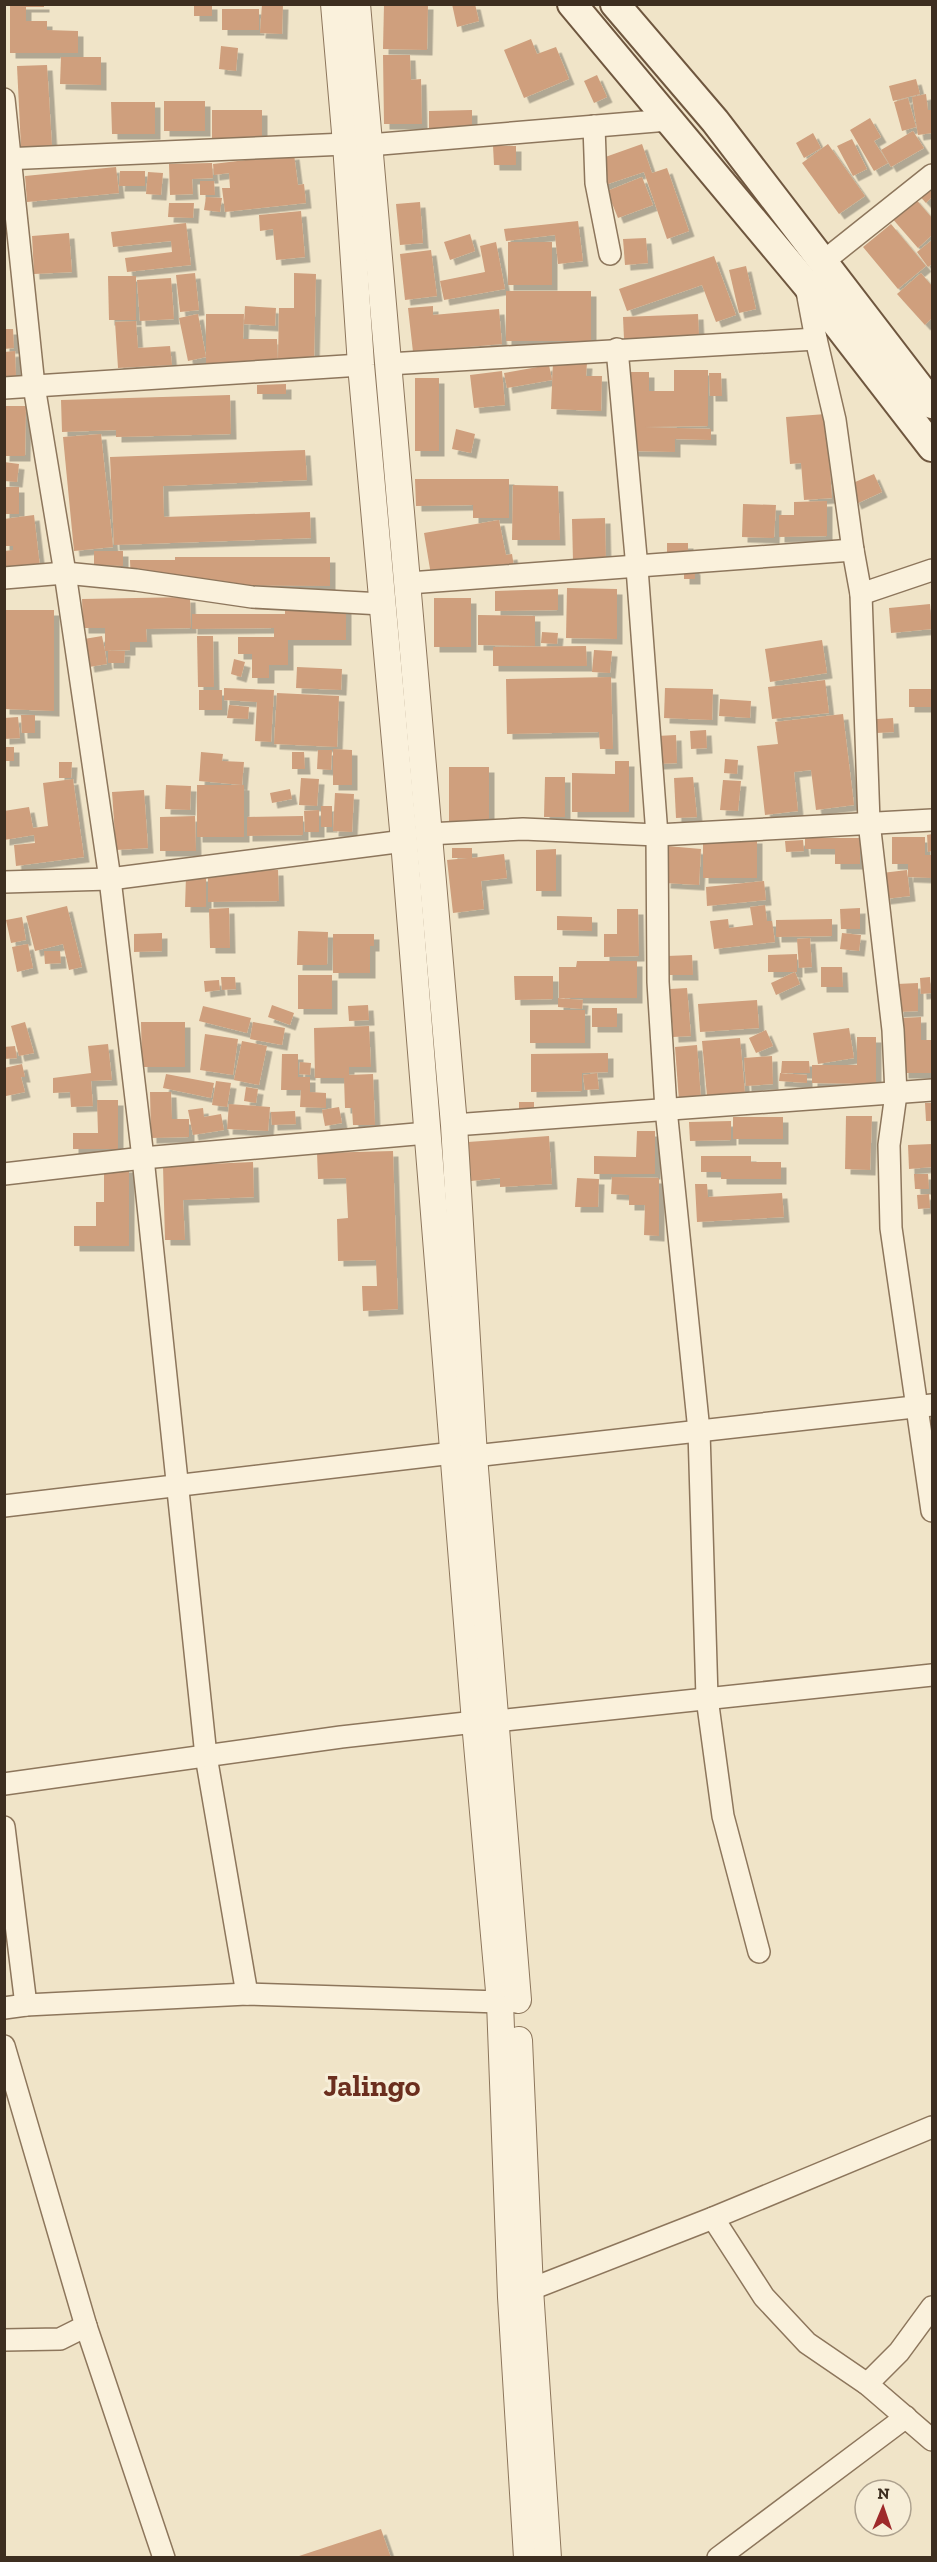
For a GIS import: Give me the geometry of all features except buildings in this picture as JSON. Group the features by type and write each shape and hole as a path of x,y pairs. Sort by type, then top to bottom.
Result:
{"main road":[{"path":"572,4 806,284 933,447"},
{"path":"615,4 715,122 933,404"}],"street":[{"path":"334,4 358,144 388,364 409,583 427,1132 464,1455 485,1721 500,2002 521,2293 548,2558"},
{"path":"357,4 361,365 381,604 416,838 454,1125 464,1455"},
{"path":"4,99 8,158 34,386 65,573 110,879 179,1485 206,1756 248,1994"},
{"path":"8,158 358,144 668,120"},
{"path":"594,126 596,183 610,254"},
{"path":"824,261 933,175"},
{"path":"806,284 835,420 861,594 869,822 893,1030 896,1094 889,1146 891,1228 925,1405 933,1511"},
{"path":"388,364 816,339"},
{"path":"617,349 637,568 657,836 658,982 666,1109 699,1431 707,1698 723,1816 759,1952"},
{"path":"4,388 361,365"},
{"path":"409,583 637,568 853,550"},
{"path":"861,594 933,570"},
{"path":"4,579 65,573 136,580 252,597 381,604"},
{"path":"4,882 110,879 416,838 523,829 657,836 933,820"},
{"path":"454,1125 933,1090"},
{"path":"4,1174 143,1158 427,1132"},
{"path":"4,1506 925,1405"},
{"path":"4,1784 340,1737 933,1675"},
{"path":"485,1721 517,1997 527,2558"},
{"path":"4,1827 26,2005"},
{"path":"4,2008 248,1994 500,2002"},
{"path":"4,2046 86,2326 164,2558"},
{"path":"521,2293 713,2218 933,2127"},
{"path":"713,2218 771,2304 807,2343 867,2384 933,2440"},
{"path":"867,2384 899,2352 933,2307"},
{"path":"4,2340 60,2339 86,2326"},
{"path":"718,2558 906,2417"}],"district":[{"name":"Jalingo","path":"372,2086"}]}
